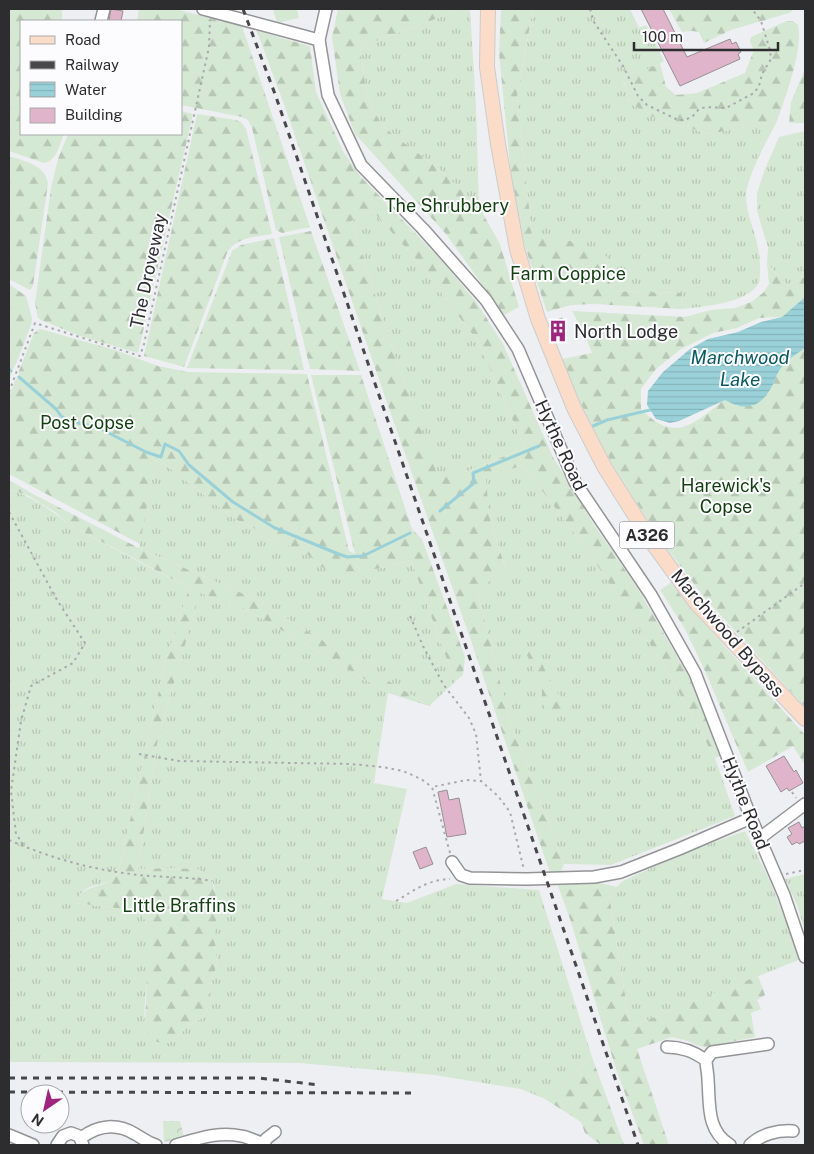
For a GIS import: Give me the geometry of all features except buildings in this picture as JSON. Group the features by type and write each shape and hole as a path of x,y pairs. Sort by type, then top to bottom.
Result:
{"main road":[{"name":"Marchwood Bypass","path":"488,9 486,68 517,249 538,319 574,408 605,468 651,541 696,602 805,719"}],"street":[{"path":"206,10 319,40 326,9"},
{"name":"Hythe Road","path":"319,40 328,95 361,165 423,229 486,300 518,350 575,482 674,633 695,673 797,930 805,957"},
{"path":"760,838 805,804"},
{"path":"452,862 461,875 470,878 594,877 621,872 751,818"},
{"path":"730,1145 724,1141 712,1123 709,1110 706,1060 709,1055 719,1050 768,1044"},
{"path":"667,1047 687,1049 706,1060"},
{"path":"56,1145 66,1134 75,1134 82,1141 95,1128 114,1126 130,1131 156,1145"},
{"path":"750,1145 764,1135 778,1131 793,1131"},
{"path":"176,1145 196,1142 216,1135 241,1136 264,1144 266,1139 275,1132"},
{"path":"9,1135 33,1145"}],"path":[{"path":"590,9 594,22 623,66 638,96 647,105 678,120 692,117 700,109 706,107 726,108 754,93 759,86 762,74 771,59 761,21 752,9"},
{"name":"The Droveway","path":"9,392 35,323 140,356 209,47 206,10"},
{"path":"9,512 57,600 85,643 73,663 31,686 21,721 12,791 16,834 25,847"},
{"path":"729,638 805,583"},
{"path":"410,616 443,684 469,718 476,734 481,781"},
{"path":"139,754 178,761 351,764 403,771 432,787 452,862"},
{"path":"432,787 467,780 481,781 498,796 510,812 527,879"},
{"path":"9,840 81,866 132,874 187,877 212,881"},
{"path":"776,876 805,870"},
{"path":"396,901 425,883 438,880 470,878"}],"green space":[{"path":"9,9 62,9 62,20 20,20 20,135 64,135 55,156 48,162 44,163 9,151"},
{"path":"139,9 175,9 242,26 310,227 282,233 276,230 252,128 248,120 242,117 182,105 182,20 137,20"},
{"path":"273,9 297,9 299,18 277,23"},
{"name":"The Shrubbery","path":"338,9 462,9 360,47 367,97 380,122 392,134 438,168 479,207 500,244 519,307 504,315 446,234 355,134 340,94 332,37"},
{"path":"462,9 470,9 476,107 479,207 438,168 392,134 380,122 367,97 360,47"},
{"name":"Farm Coppice","path":"501,9 533,9 517,96 532,236 571,241 599,251 607,257 611,291 682,293 681,309 594,304 571,305 547,312 525,247 513,195 499,53"},
{"path":"533,9 630,9 639,28 646,25 664,61 623,82 628,90 630,104 645,111 660,122 709,134 777,121 747,187 747,209 757,241 760,260 760,279 754,289 746,295 724,303 681,309 682,293 611,291 607,257 572,241 532,237 517,96"},
{"path":"669,9 795,9 789,13 731,30 704,43 699,32 682,32"},
{"path":"787,21 793,21 798,25 798,47 793,73 777,121 709,134 660,122 645,111 630,104 628,90 623,81 660,63 666,87 676,95 697,93 745,73 754,50 750,42 751,37"},
{"path":"256,29 310,46 316,92 343,151 360,176 444,263 477,303 503,344 553,457 593,523 638,589 689,677 723,754 715,758 664,665 589,553 523,465 486,478 489,516 506,570 477,590 510,721 564,864 561,872 550,873 285,107","holes":["372,210 420,264 478,342 525,448 468,471 437,474 398,365 351,221"]},
{"path":"805,69 805,123 789,123 791,102"},
{"path":"182,111 193,114 138,353 80,336 38,318 35,303 51,188 58,159 68,135 182,135"},
{"path":"197,114 236,120 241,122 246,129 272,234 241,241 235,244 227,253 184,367 144,356"},
{"path":"805,131 805,277 787,285 767,263 768,248 757,211 757,193 779,137"},
{"path":"9,156 39,168 43,172 48,184 33,286 30,290 9,279"},
{"path":"372,210 420,264 478,342 525,448 468,471 437,475 398,365 351,221"},
{"path":"311,231 360,371 310,369 279,237"},
{"path":"274,238 304,370 187,368 232,251 241,245"},
{"name":"Harewick's Copse","path":"767,263 787,285 805,277 805,297 782,317 759,318 737,328 713,333 681,349 656,369 641,389 641,409 653,420 664,426 674,428 694,422 725,399 737,406 752,406 771,388 779,371 790,356 805,348 805,707 703,596 657,535 612,464 581,404 562,359 592,353 572,311 685,317 711,310 735,308 751,302 763,293 769,284"},
{"path":"9,284 26,296 32,318 9,383"},
{"name":"Post Copse","path":"40,329 115,350 158,366 188,372 307,374 349,551 355,554 311,375 361,375 412,529 422,539 465,657 463,675 455,682 411,560 383,568 331,574 308,555 233,518 156,457 140,544 9,474 9,397 19,376 19,371 34,333"},
{"path":"156,457 233,518 308,555 331,573 383,568 411,560 455,682 429,706 257,600 139,548"},
{"path":"523,465 589,553 664,665 715,758 735,816 611,865 564,864 510,721 477,590 506,569 489,516 485,478"},
{"name":"Little Braffins","path":"9,480 139,548 257,600 429,706 388,693 246,609 200,593 158,738 138,869 198,869 211,877 217,901 215,940 217,963 211,985 210,1005 202,1018 188,1026 174,1040 168,1043 154,1041 148,1034 145,1024 150,946 147,926 142,911 74,903 85,891 106,883 118,874 165,663 189,588 69,525 55,512 29,496 9,489"},
{"path":"9,489 41,504 69,525 189,588 165,663 118,874 105,883 84,891 74,903 142,911 150,946 145,999 145,1024 168,1043 174,1040 188,1026 202,1018 210,1005 211,985 217,963 215,890 211,877 197,869 138,869 158,738 200,592 246,609 388,693 374,783 407,789 382,899 407,903 456,884 539,890 592,1057 545,1099 521,1089 434,1075 299,1063 9,1062"},
{"path":"671,583 692,610 805,735 805,765 793,746 748,772 685,629 660,590"},
{"path":"535,648 553,688 566,703 563,711 555,716 546,710 542,699 542,690 527,655 530,650"},
{"path":"745,831 770,881 801,959 630,1027 609,894 623,881 686,852"},
{"path":"805,874 805,931 797,905 785,879"},
{"path":"557,883 600,883 617,887 609,894 630,1027 758,976 765,995 757,1000 761,1009 751,1013 755,1037 705,1047 672,1037 637,1049 669,1145 644,1145 616,1069 570,919"},
{"path":"18,1012 15,1051 9,1054 9,1013"},
{"path":"592,1057 624,1145 601,1145 585,1133 581,1122 545,1099"},
{"path":"163,1121 180,1121 184,1137 164,1142"}],"water":[{"name":"Marchwood Lake","path":"805,297 805,348 782,367 771,388 761,400 756,404 745,407 725,400 679,421 670,423 656,419 647,405 648,391 663,372 690,349 708,339 738,332 761,322 782,317"}],"waterway":[{"path":"19,377 56,409 61,416 69,421 97,427 146,452 161,457 165,444 179,451 189,465 233,502 275,528 336,553 347,557 363,556 410,533"},
{"path":"593,426 607,420 650,410"},
{"path":"440,511 474,483 473,473 539,446"}],"railway":[{"path":"243,9 275,94 638,1145"},
{"path":"9,1078 258,1078 320,1085"},
{"path":"9,1092 412,1093"}],"place":[{"name":"North Lodge","path":"558,331"}]}
